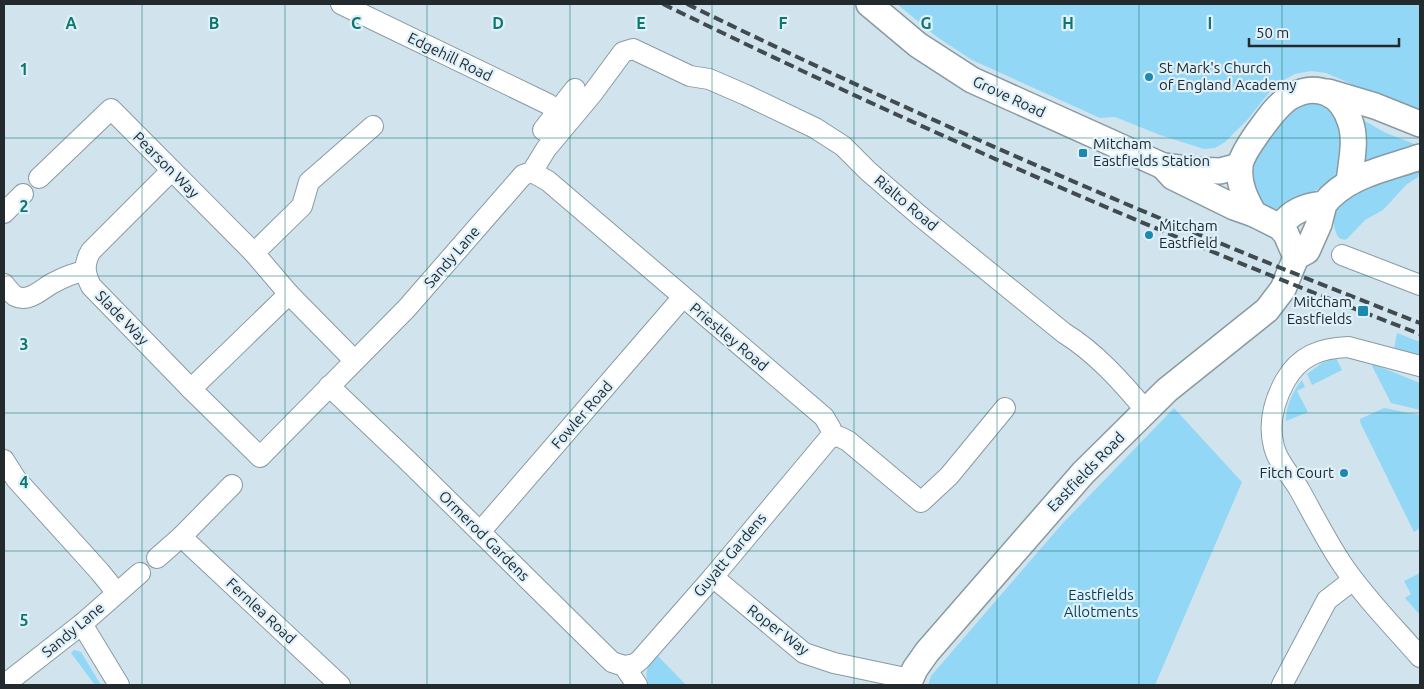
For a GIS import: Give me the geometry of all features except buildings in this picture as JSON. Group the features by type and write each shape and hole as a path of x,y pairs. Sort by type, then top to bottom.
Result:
{"street":[{"name":"Edgehill Road","path":"341,4 548,104 558,111"},
{"name":"Grove Road","path":"869,4 918,45 972,80 1163,166 1220,171 1239,166"},
{"name":"Sandy Lane","path":"260,457 407,308 523,176 532,172 583,92 623,52 632,50"},
{"name":"Rialto Road","path":"632,50 690,76 710,79 746,95 815,128 843,146 868,171 920,216 1064,333 1079,342 1122,384 1146,411"},
{"path":"1420,124 1375,106 1328,92 1309,91 1290,97 1268,118 1254,138 1239,166 1240,180 1245,197 1254,214 1280,228 1286,234 1296,257 1307,251 1319,224 1324,204 1331,195 1348,182 1420,157"},
{"path":"543,130 558,111 583,92"},
{"path":"1328,92 1342,104 1351,122 1353,149 1348,182"},
{"name":"Pearson Way","path":"40,178 111,109 254,253 289,294 354,360"},
{"path":"254,253 302,206 308,182 373,126"},
{"name":"Grove Road","path":"1163,166 1173,177 1234,207 1254,214"},
{"path":"4,284 15,296 30,296 76,272 85,271 91,251 171,171"},
{"name":"Priestley Road","path":"532,172 548,181 824,418 831,429 831,436"},
{"path":"4,213 23,194"},
{"path":"1280,228 1287,217 1309,206 1324,204"},
{"path":"1342,255 1420,285"},
{"name":"Eastfields Road","path":"909,682 915,669 927,652 1083,473 1166,390 1267,310 1279,296 1296,257"},
{"name":"Slade Way","path":"85,271 91,286 260,457"},
{"path":"191,389 289,294"},
{"name":"Fowler Road","path":"480,532 683,297"},
{"path":"1420,366 1348,347 1318,352 1304,358 1296,365 1280,390 1275,406 1272,432 1277,457 1298,487 1341,563 1353,580 1420,657"},
{"name":"Ormerod Gardens","path":"330,386 612,662 624,666 637,685"},
{"path":"831,436 840,437 848,441 921,502 948,476 1005,408"},
{"name":"Guyatt Gardens","path":"624,666 635,664 640,660 713,578 831,436"},
{"path":"4,460 16,479 117,593"},
{"path":"157,558 182,536 232,485"},
{"name":"Fernlea Road","path":"182,536 340,685"},
{"name":"Sandy Lane","path":"4,685 82,624 140,573"},
{"name":"Roper Way","path":"713,578 804,653 834,663 909,682"},
{"path":"1282,685 1327,600 1353,580"},
{"path":"82,624 119,685"}],"green space":[{"name":"St Mark's Church of England Academy","path":"897,4 1420,4 1420,117 1326,73 1311,71 1295,74 1282,81 1271,90 1248,119 1225,142 1215,148 1204,149 1160,135 1115,117 1100,118 972,60 937,37"},
{"path":"1317,103 1327,107 1345,126 1340,173 1312,193 1282,210 1275,209 1261,203 1253,189 1252,166 1289,112 1293,108"},
{"path":"1363,120 1386,133 1417,145 1363,166"},
{"path":"1420,170 1418,177 1406,185 1383,210 1365,220 1347,239 1339,238 1334,223 1337,210 1346,200 1376,184"},
{"path":"1397,333 1420,342 1420,358 1394,349"},
{"path":"1336,358 1342,370 1312,385 1307,374 1322,363"},
{"path":"1373,364 1420,383 1420,410 1391,403 1372,366"},
{"path":"1302,380 1305,387 1297,391 1308,412 1286,421 1290,399"},
{"name":"Eastfields Allotments","path":"1174,408 1242,482 1155,685 928,685 931,676 1062,524"},
{"path":"1384,408 1420,415 1420,528 1414,532 1360,422 1360,419"},
{"path":"1420,573 1420,615 1405,598 1411,594 1404,581"},
{"path":"74,650 81,652 101,685 95,685 71,653"},
{"path":"657,655 686,685 649,685 646,676 647,669"}],"railway":[{"path":"663,4 849,93 1038,178 1228,258 1420,334"},
{"path":"687,4 867,90 1050,171 1234,249 1420,323"}],"place":[{"name":"St Mark's Church of England Academy","path":"1149,77"},
{"name":"Mitcham Eastfields Station","path":"1083,153"},
{"name":"Mitcham Eastfield","path":"1149,235"},
{"name":"Mitcham Eastfields","path":"1363,311"},
{"name":"Fitch Court","path":"1344,473"}]}
